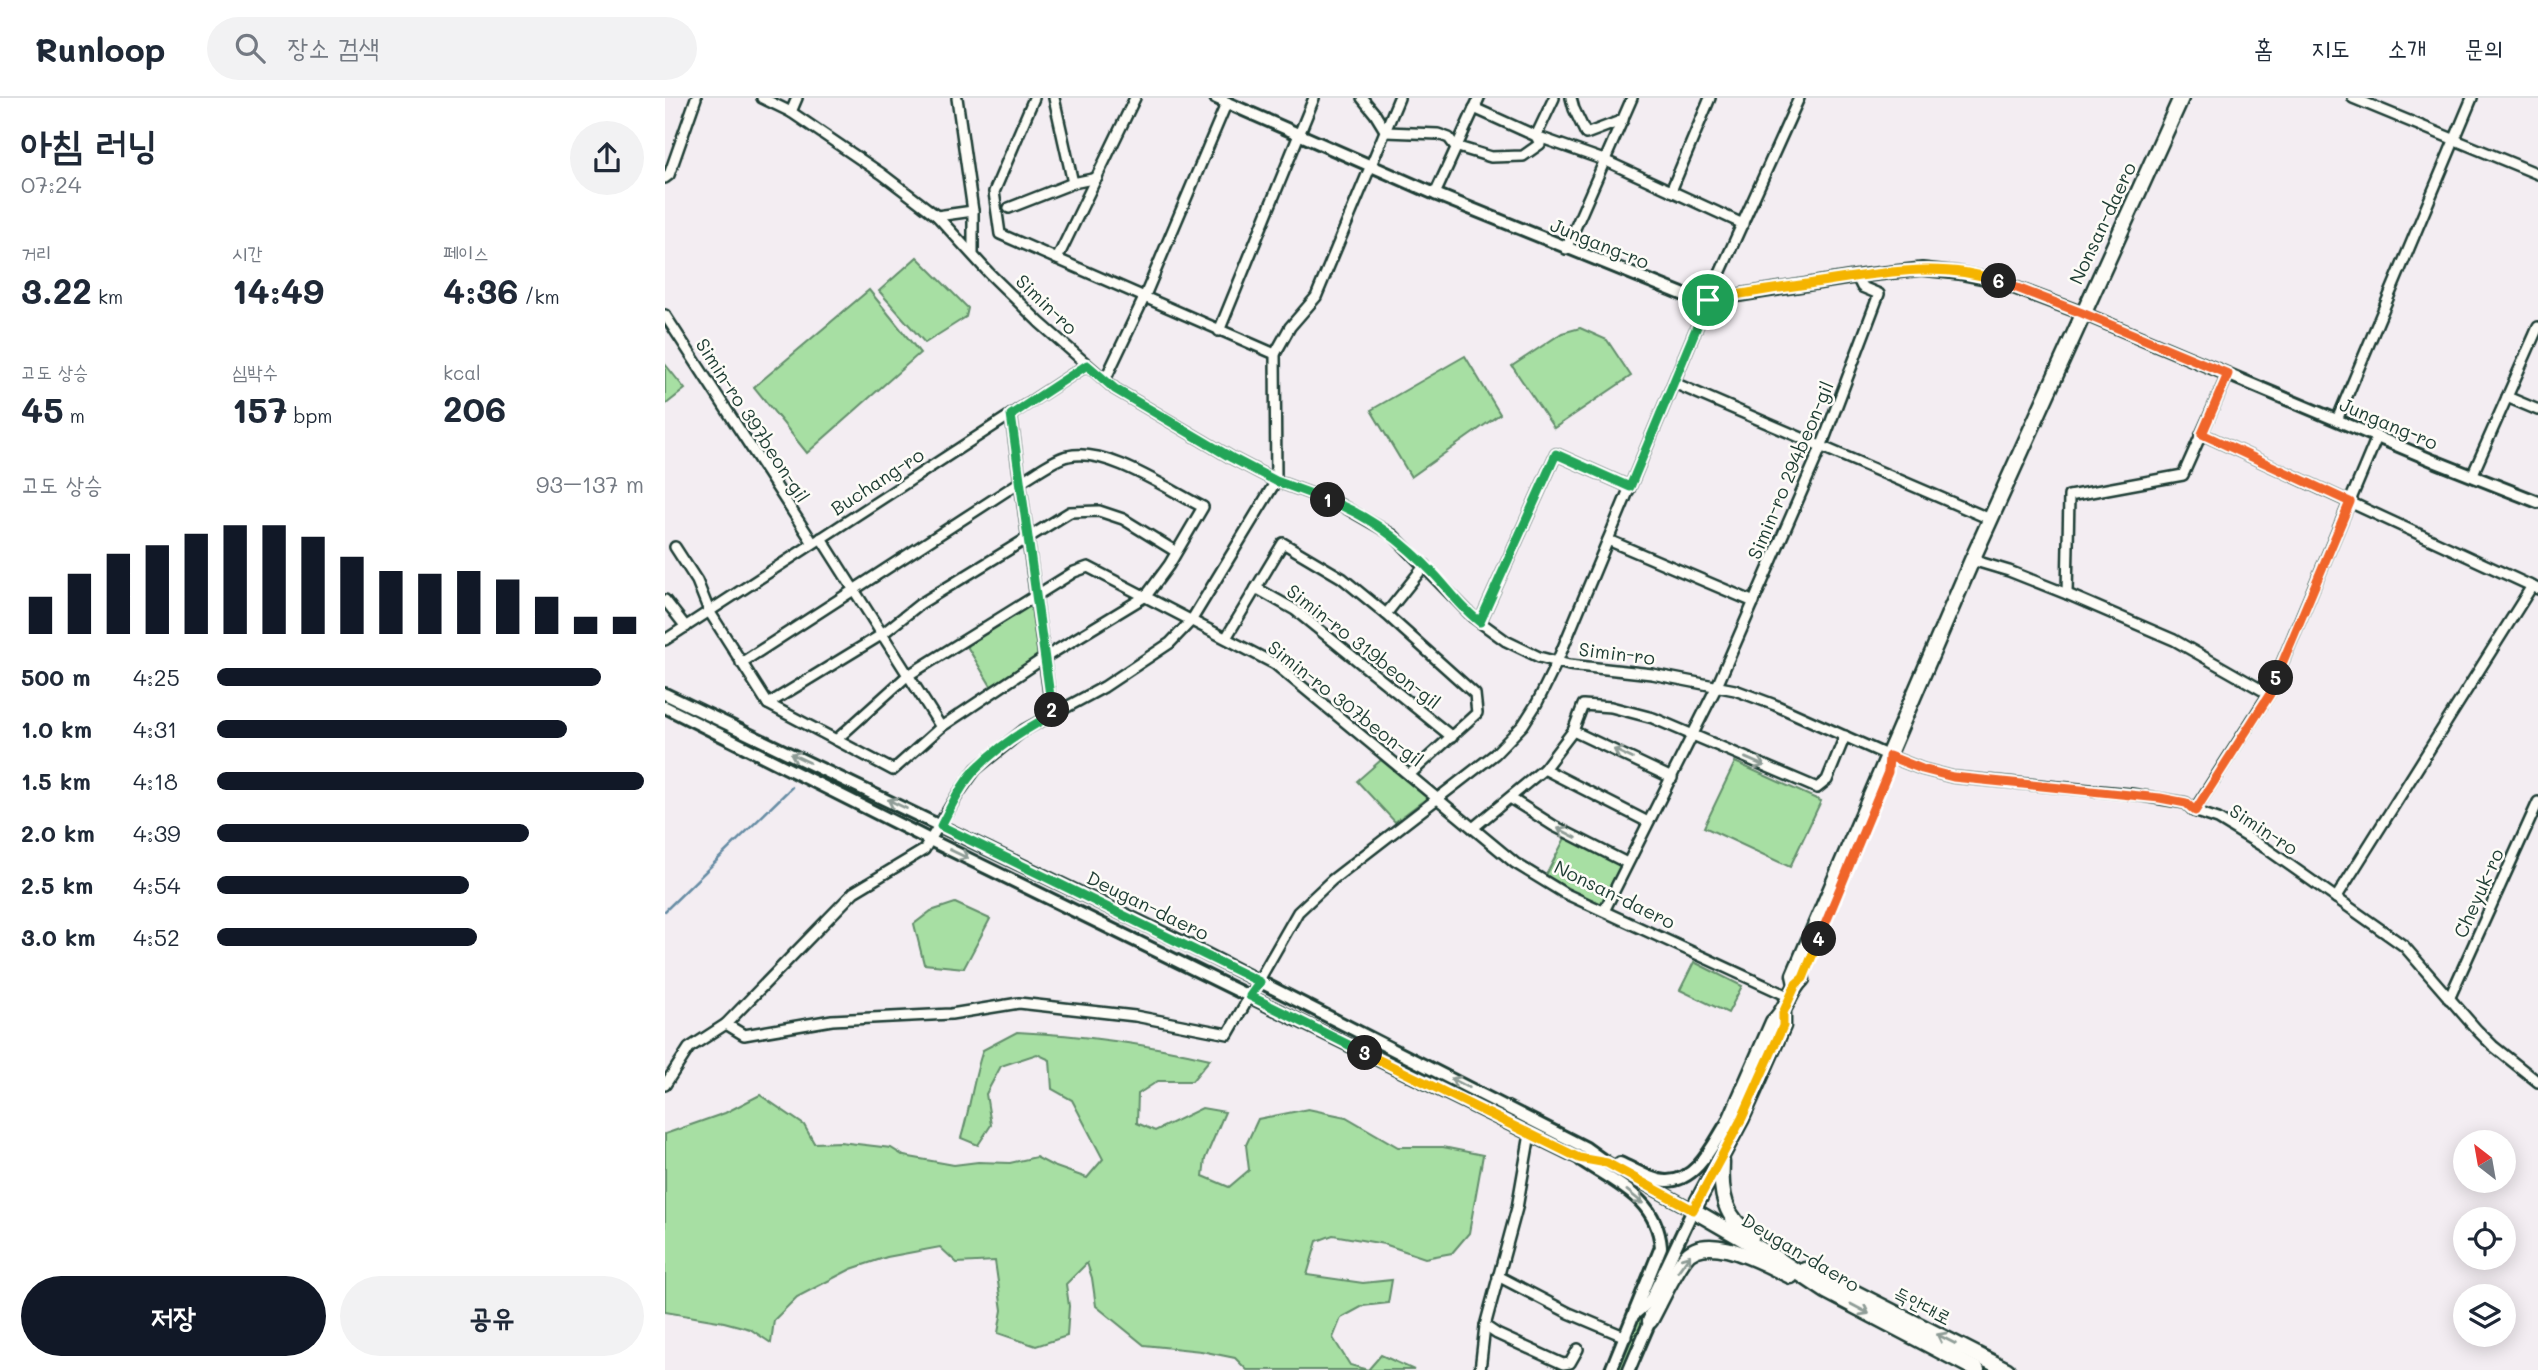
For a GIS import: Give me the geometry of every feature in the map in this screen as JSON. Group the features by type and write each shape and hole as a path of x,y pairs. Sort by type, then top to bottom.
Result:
{"main road":[{"name":"Nonsan-daero","path":"1707,1182 1709,1171 1773,1022 1783,1013 1793,991 1794,975 1972,560 2181,98"},
{"name":"Nonsan-daero","path":"1693,1210 1723,1156 1783,1026 1783,1013"},
{"path":"1723,1156 1720,1181 1731,1217 1743,1230 1829,1286"},
{"name":"Deugan-daero","path":"1693,1210 1977,1370"},
{"path":"1650,1321 1686,1257 1703,1248 1717,1247 1733,1251 1829,1286"},
{"name":"득안대로","path":"1829,1286 2007,1370"}],"street":[{"path":"665,177 669,175 696,98"},
{"name":"Simin-ro","path":"762,98 791,112 882,174 937,216 989,273 1105,380 1232,458 1276,481 1339,504 1393,535 1425,565 1451,596 1480,622 1519,648 1557,662 1652,674 1717,686 1775,705 1922,769 1953,777 2186,803 2195,811 2218,819 2267,849 2404,946 2493,1046 2538,1082"},
{"path":"791,112 797,98"},
{"path":"957,98 973,211 973,253"},
{"path":"1034,98 994,192 1000,234 1275,354"},
{"path":"1054,98 1073,183"},
{"path":"1057,259 1135,98"},
{"name":"Jungang-ro","path":"1216,98 1435,194 1692,298 1708,300 1857,276 1922,270 1959,273 1994,280 2082,313 2538,502"},
{"path":"1219,331 1314,98"},
{"path":"1362,98 1386,132"},
{"path":"665,1084 689,1048 726,1024 854,892 924,850 976,769 1024,730 1104,687 1170,643 1191,621 1276,481 1275,354 1290,327 1316,296 1399,98"},
{"path":"1435,194 1479,98"},
{"path":"1536,136 1554,98"},
{"path":"1571,98 1586,134 1623,120"},
{"path":"1566,249 1632,98"},
{"path":"1671,191 1710,98"},
{"path":"726,1024 744,1035 832,1020 951,1014 1019,1003 1135,1016 1228,1034 1298,912 1332,880 1495,754 1523,725 1537,703 1557,662 1708,300 1799,98"},
{"path":"2353,98 2538,174"},
{"path":"2337,420 2472,98"},
{"path":"1105,380 1144,298 1227,102"},
{"path":"1474,108 1536,136 1604,160 1743,224"},
{"path":"1386,132 1438,134 1449,138 1455,146 1491,157 1523,156 1540,144 1536,136"},
{"path":"1009,208 1073,183 1097,178"},
{"path":"937,216 973,211"},
{"name":"Simin-ro 294beon-gil","path":"1604,911 1717,686 1822,445 1879,294 1862,288 1857,276"},
{"name":"Simin-ro 397beon-gil","path":"665,315 817,541 854,591 941,727"},
{"path":"2472,476 2538,327"},
{"name":"Buchang-ro","path":"665,640 1087,365"},
{"path":"2067,594 2069,496 2183,475 2228,374"},
{"path":"1674,383 1990,519"},
{"path":"2507,397 2538,410"},
{"path":"1011,415 1052,715"},
{"path":"2202,434 2535,587 2336,898"},
{"path":"2195,811 2270,694 2377,437"},
{"path":"1480,622 1556,454 1630,487"},
{"path":"675,547 697,581 709,611 741,663 768,704 893,770 941,727 1044,658 1146,596 1169,565 1202,507 1107,458 1090,455 1066,456 1020,482 741,663"},
{"path":"768,704 881,635 920,604 1070,512 1099,511 1123,519 1175,551"},
{"path":"1608,540 1754,602"},
{"name":"Simin-ro 319beon-gil","path":"1283,543 1342,578 1386,614 1475,694 1477,713 1452,737 1304,617 1256,588 1283,543"},
{"path":"1972,560 2009,571 2174,640 2270,694"},
{"name":"Simin-ro 319beon-gil","path":"1386,614 1425,565"},
{"name":"Simin-ro 307beon-gil","path":"1037,595 1074,572 1088,567 1146,596 1275,664 1439,799"},
{"path":"1226,638 1256,588"},
{"path":"836,740 907,676 1037,595"},
{"path":"665,600 686,627"},
{"name":"Deugan-daero","path":"665,694 1260,982 1586,1148 1607,1163 1693,1210"},
{"path":"1473,828 1544,769 1573,731 1583,705 1611,707 1653,718 1817,788 1827,780 1845,736"},
{"name":"Deugan-daero","path":"665,707 1579,1158 1607,1163"},
{"path":"1573,731 1672,778"},
{"path":"1409,775 1452,737"},
{"path":"1544,769 1648,822"},
{"name":"Nonsan-daero","path":"1439,799 1533,875 1604,911 1793,991"},
{"path":"1510,799 1554,826 1626,863"},
{"name":"Cheyuk-ro","path":"2449,999 2538,802"},
{"path":"1586,1148 1649,1176 1665,1181 1676,1180 1697,1167 1733,1115"},
{"path":"1480,1370 1485,1326 1517,1208 1530,1134"},
{"path":"1579,1158 1634,1196 1651,1211 1660,1229 1661,1247 1636,1313"},
{"name":"Nonsan-daero","path":"1611,1370 1636,1313 1650,1301 1693,1210"},
{"path":"1498,1276 1626,1337"},
{"name":"Nonsan-daero","path":"1629,1370 1650,1321 1650,1301"},
{"path":"1485,1326 1563,1364 1570,1363 1578,1349"}],"green space":[{"path":"917,257 968,308 966,317 925,343 879,291"},
{"path":"869,290 920,353 807,453 754,387"},
{"path":"1580,328 1607,340 1631,376 1554,428 1512,366 1562,333"},
{"path":"1465,356 1500,414 1411,477 1371,410"},
{"path":"665,364 685,389 665,405"},
{"path":"1032,602 1041,655 991,686 965,643"},
{"path":"1381,760 1427,798 1395,822 1357,781"},
{"path":"1735,762 1821,801 1790,867 1704,827"},
{"path":"1566,836 1623,865 1603,906 1544,879"},
{"path":"955,903 990,919 964,968 924,964 914,924 931,911"},
{"path":"1694,962 1742,986 1728,1013 1680,990"},
{"path":"1017,1032 1114,1041 1210,1059 1192,1081 1158,1081 1138,1094 1137,1123 1155,1131 1202,1108 1225,1112 1205,1159 1203,1176 1229,1187 1249,1170 1246,1145 1258,1119 1308,1109 1346,1117 1398,1147 1443,1147 1483,1155 1469,1233 1452,1253 1425,1258 1384,1244 1333,1235 1317,1241 1307,1275 1363,1283 1392,1280 1388,1303 1363,1306 1341,1318 1333,1338 1350,1365 1368,1370 1247,1370 1235,1358 1201,1351 1144,1345 1096,1306 1087,1263 1066,1284 1069,1306 1067,1336 1036,1346 998,1333 1002,1310 995,1261 957,1263 940,1247 887,1257 851,1269 797,1297 774,1320 771,1343 750,1329 665,1312 665,1134 725,1113 760,1095 804,1125 814,1143 840,1142 891,1148 904,1156 954,1165 978,1162 1010,1163 1036,1157 1087,1178 1103,1159 1072,1100 1052,1089 1050,1060 1037,1054 1001,1066 986,1094 991,1125 978,1145 961,1138 983,1050"},
{"path":"1640,1316 1646,1319 1623,1370 1616,1370"},
{"path":"1381,1355 1414,1370 1368,1370"}],"waterway":[{"path":"665,911 792,787"}],"route":[{"path":"1922,270 1959,273 1994,280 2082,313 2228,374 2202,434 2350,502 2270,694 2195,811 2186,803 2160,798 1953,777 1889,756 1888,772 1803,978 1796,984 1783,1013 1783,1026 1742,1118 1693,1210 1607,1163 1579,1158 1250,996 1260,982 941,826 958,794 976,769 1024,730 1052,715 1011,415 1087,365 1115,389 1232,458 1276,481 1339,504 1393,535 1422,561 1451,596 1480,622 1556,454 1630,487 1708,300 1867,275 1922,270"}]}
